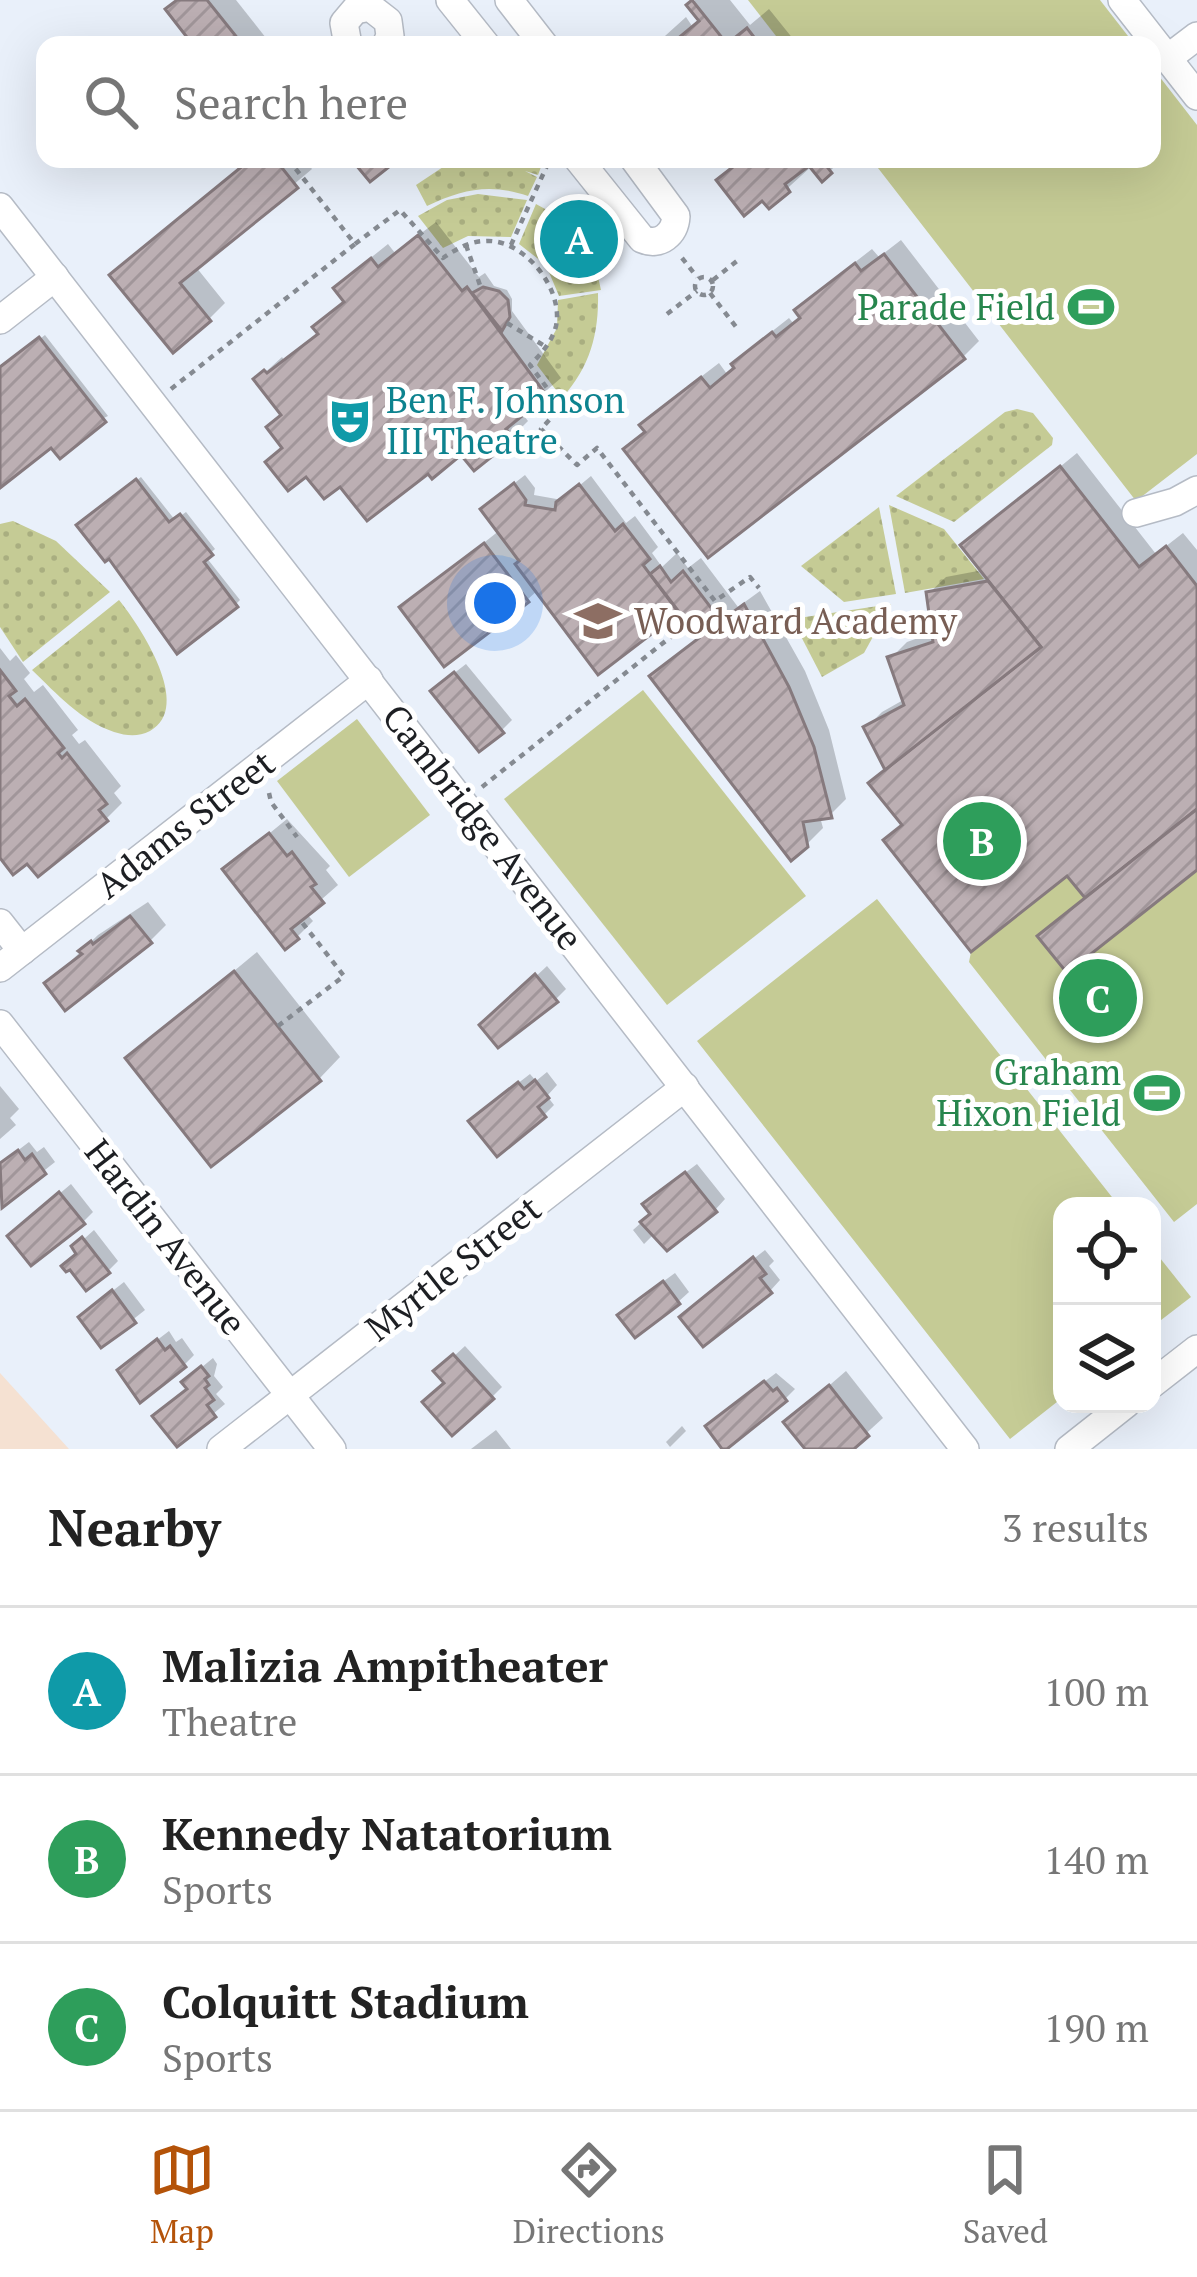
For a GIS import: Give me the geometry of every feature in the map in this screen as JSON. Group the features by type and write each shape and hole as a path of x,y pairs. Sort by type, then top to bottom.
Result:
{"street":[{"path":"450,0 479,36"},
{"path":"508,0 537,36"},
{"path":"1123,0 1151,36"},
{"path":"346,36 344,23 355,10 394,8"},
{"path":"1168,58 1197,36"},
{"path":"1161,49 1197,96"},
{"path":"585,168 642,239 653,242 672,231 676,216 641,168"},
{"name":"Cambridge Avenue","path":"0,207 965,1449"},
{"path":"0,320 55,277"},
{"path":"1136,513 1197,490"},
{"name":"Adams Street","path":"11,960 369,680"},
{"path":"0,923 11,960"},
{"name":"Hardin Avenue","path":"0,1024 332,1449"},
{"name":"Myrtle Street","path":"220,1449 685,1087"},
{"path":"1161,1377 1197,1349"},
{"path":"1069,1449 1115,1413"}],"path":[{"path":"295,168 355,244"},
{"path":"511,245 546,168"},
{"path":"153,402 400,210 443,258 466,245 486,241 511,245 546,279 556,303 557,322 546,347 530,365 561,407 541,429 577,464 597,448 712,603 750,577 759,588"},
{"path":"466,245 481,288"},
{"path":"667,314 697,291 699,279 679,253"},
{"path":"699,279 711,280 736,261"},
{"path":"711,280 710,293 737,328"},
{"path":"697,291 710,293"},
{"path":"508,323 546,347"},
{"path":"463,801 687,623"},
{"path":"264,782 271,802 297,837"},
{"path":"278,1026 344,976 301,921"}],"shaded area":[{"path":"0,1373 69,1449 0,1449"}],"green space":[{"path":"748,0 1100,0 1128,36 776,36"},
{"name":"Parade Field","path":"1161,79 1197,125 1197,454 1136,501 878,168 1161,168"},
{"path":"442,168 541,168 538,175 525,171 537,177 528,196 477,190 427,206 416,185"},
{"path":"478,194 527,200 511,237 468,236 443,248 418,216 447,200"},
{"path":"536,204 556,215 545,239 552,260 570,273 596,268 601,290 559,296 546,265 519,244"},
{"path":"598,293 591,349 562,398 537,365 557,328 558,300"},
{"path":"1005,412 1033,413 1053,438 1052,445 954,522 896,496"},
{"path":"889,505 944,529 984,579 905,593"},
{"path":"879,507 896,594 844,602 801,566"},
{"path":"13,521 56,541 110,592 23,662 0,627 0,524"},
{"path":"119,600 150,647 165,686 162,720 137,735 114,732 90,721 32,670"},
{"path":"891,604 864,653 822,677 792,619"},
{"path":"643,690 806,896 667,1005 504,799"},
{"path":"357,719 430,815 349,877 277,781"},
{"path":"1197,809 1197,1204 1174,1222 1161,1206 1161,1197 1154,1197 969,962 971,952 1067,876 1085,898"},
{"path":"877,899 1112,1197 1053,1197 1053,1405 1010,1439 697,1041"},
{"path":"1161,1259 1191,1297 1161,1320"}],"building":[{"path":"177,0 207,0 236,36 186,36 165,9"},
{"path":"692,0 721,36 681,36 699,21 686,5"},
{"path":"240,168 282,168 298,188 180,283 211,321 173,353 109,275"},
{"path":"358,168 388,168 370,182"},
{"path":"731,168 806,168 785,184 790,192 769,209 762,201 744,216 716,180"},
{"path":"811,168 828,168 832,173 822,182"},
{"path":"418,235 462,291 467,287 547,396 506,429 514,439 474,471 461,455 367,521 340,487 324,499 306,477 288,491 265,462 282,448 266,427 281,415 253,379 318,334 312,327 344,302 333,288 371,258 378,267"},
{"path":"884,254 965,359 708,558 623,449 645,432 639,425 701,377 710,388 734,368 731,364 772,332 776,337 800,318 794,310 855,263 861,271"},
{"path":"483,287 499,291 508,300 510,317 502,331 472,293"},
{"path":"39,337 106,422 60,459 51,448 0,488 0,367"},
{"path":"1060,466 1139,567 1166,546 1197,586 1197,809 1085,898 1067,876 971,952 883,840 902,825 868,783 1041,647 960,545"},
{"path":"136,479 169,522 180,514 213,555 204,562 238,607 177,654 109,559 105,562 76,525"},
{"path":"514,483 525,505 555,510 556,502 579,484 615,531 623,524 650,559 643,565 679,613 598,675 480,509"},
{"path":"484,543 529,602 444,667 399,607"},
{"path":"660,566 671,582 683,571 721,621 744,604 789,687 814,747 832,818 803,822 808,847 791,861 649,676 699,638 650,574"},
{"path":"988,581 1041,647 885,770 863,727 904,705 887,657 933,642 926,592"},
{"path":"0,670 16,691 9,696 17,706 25,699 64,748 58,753 62,758 67,753 107,804 99,810 108,821 38,877 27,864 13,875 0,858"},
{"path":"454,672 504,733 479,752 430,691"},
{"path":"1197,809 1197,870 1067,973 1037,936"},
{"path":"269,833 287,856 292,852 324,903 291,929 299,939 285,950 222,869"},
{"path":"130,916 152,943 65,1011 44,983 82,954 78,951"},
{"path":"234,971 321,1081 211,1167 125,1058"},
{"path":"535,974 558,1002 498,1048 479,1025"},
{"path":"535,1080 549,1098 538,1107 546,1117 497,1157 468,1121 518,1082 524,1089"},
{"path":"18,1150 25,1160 32,1154 46,1174 2,1208 0,1163"},
{"path":"685,1172 717,1212 667,1251 640,1222 650,1214 642,1204"},
{"path":"59,1192 85,1224 31,1266 7,1236"},
{"path":"82,1237 110,1273 86,1291 61,1266 76,1254 71,1246"},
{"path":"753,1257 766,1274 760,1278 772,1293 703,1347 679,1317"},
{"path":"663,1281 680,1304 635,1338 617,1315"},
{"path":"112,1290 136,1323 101,1348 78,1317"},
{"path":"157,1339 165,1350 170,1346 186,1367 140,1403 117,1370"},
{"path":"453,1354 494,1399 452,1436 422,1402 444,1383 433,1371"},
{"path":"201,1366 209,1376 205,1388 214,1400 207,1405 216,1417 177,1447 152,1416 187,1389 181,1382"},
{"path":"764,1381 787,1401 722,1449 705,1426"},
{"path":"829,1385 869,1436 854,1449 805,1449 783,1422"}],"place":[{"name":"Malizia Ampitheater","path":"579,239"},
{"name":"Parade Field","path":"1091,307"},
{"name":"Ben F. Johnson III Theatre","path":"350,421"},
{"name":"Woodward Academy","path":"598,621"},
{"name":"Kennedy Natatorium","path":"982,841"},
{"name":"Colquitt Stadium","path":"1098,998"},
{"name":"Graham Hixon Field","path":"1157,1093"}]}
